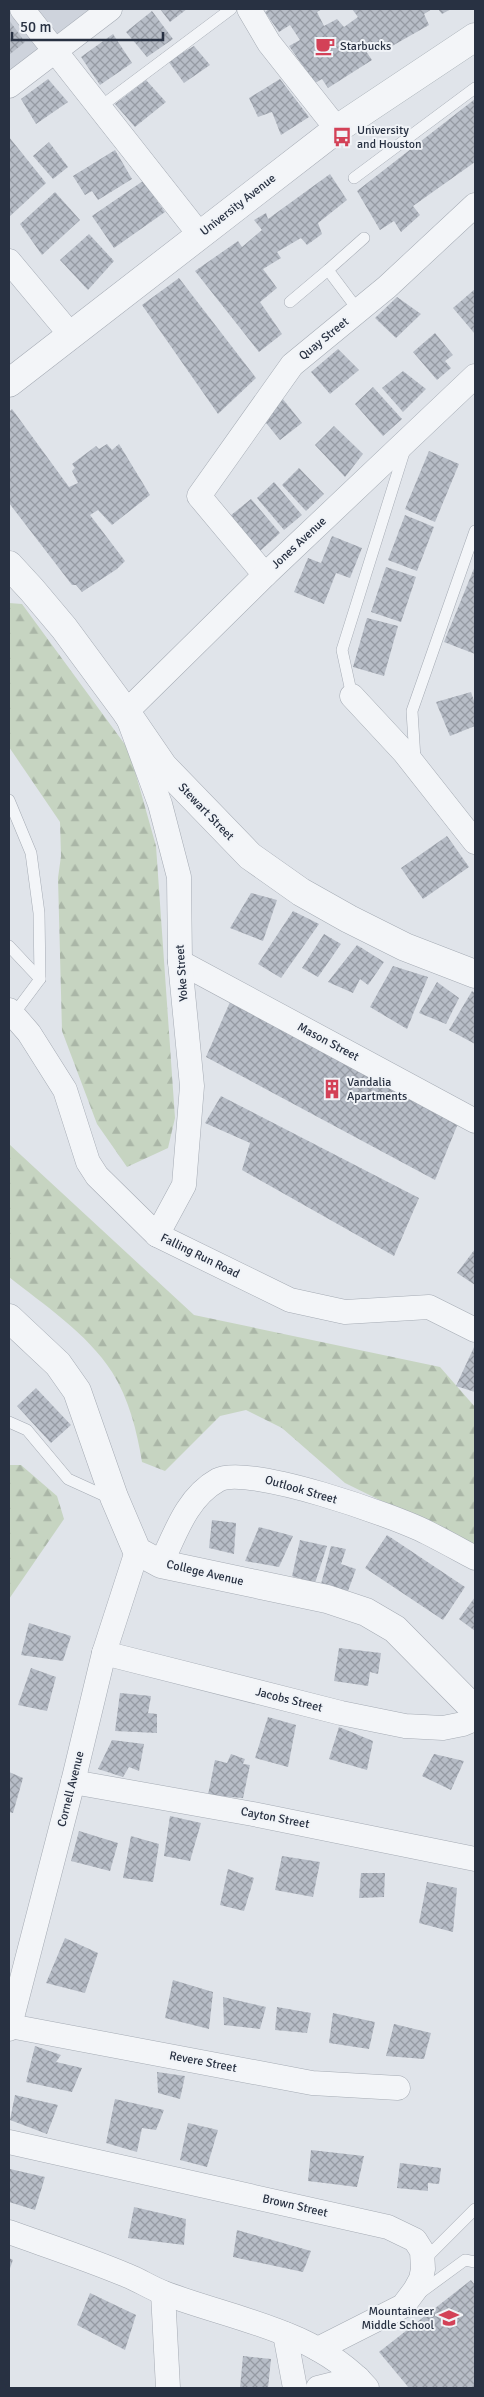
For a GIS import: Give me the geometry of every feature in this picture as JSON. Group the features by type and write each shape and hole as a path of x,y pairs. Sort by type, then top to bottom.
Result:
{"street":[{"path":"22,9 200,235"},
{"path":"9,86 110,9"},
{"path":"249,9 269,43 337,129"},
{"name":"University Avenue","path":"9,383 337,129 474,40"},
{"name":"Quay Street","path":"265,575 199,496 292,365 358,310 475,205"},
{"path":"9,261 70,334"},
{"name":"Jones Avenue","path":"126,712 265,575 475,376"},
{"name":"Stewart Street","path":"9,565 57,621 126,712 163,766 206,814 250,856 301,892 349,919 405,948 475,974"},
{"path":"352,696 415,766 475,842"},
{"name":"Yoke Street","path":"126,712 160,804 179,877 180,962 192,1086 184,1184 157,1235"},
{"name":"Mason Street","path":"180,962 475,1121"},
{"name":"Falling Run Road","path":"11,1012 29,1034 65,1090 88,1162 97,1176 157,1235 290,1300 345,1312 429,1308 475,1330"},
{"path":"9,1318 58,1364 76,1391 137,1551"},
{"name":"Outlook Street","path":"161,1564 190,1506 203,1490 219,1479 233,1476 256,1477 382,1514 428,1533 475,1558"},
{"name":"College Avenue","path":"137,1551 161,1564 328,1599 366,1612 395,1629 475,1710"},
{"name":"Cornell Avenue","path":"9,2027 73,1782 104,1653 137,1551"},
{"name":"Jacobs Street","path":"104,1653 341,1713 405,1726 443,1728 463,1724 475,1719"},
{"name":"Cayton Street","path":"73,1782 253,1814 475,1859"},
{"name":"Revere Street","path":"9,2027 312,2083 398,2088"},
{"name":"Brown Street","path":"9,2142 388,2227 415,2240 422,2251 423,2261"},
{"path":"9,2232 126,2275 163,2293 285,2334 326,2353 362,2383"},
{"path":"318,2349 403,2306 421,2279 423,2261"},
{"path":"163,2293 168,2388"},
{"path":"285,2334 295,2388"},
{"path":"318,2388 362,2383"}],"lane":[{"path":"100,107 232,9"},
{"path":"354,178 475,88"},
{"path":"290,302 364,238"},
{"path":"328,270 358,310"},
{"path":"352,696 342,650 408,440"},
{"path":"415,766 412,711 475,530"},
{"path":"9,800 31,853 38,913 40,979 11,1012"},
{"path":"9,946 40,979"},
{"path":"9,1422 27,1430 68,1479 116,1500"},
{"path":"423,2261 475,2209"},
{"path":"403,2306 465,2260 475,2262"}],"shaded area":[{"path":"9,9 95,9 9,81"}],"green space":[{"path":"9,603 22,604 129,750 156,846 175,1118 168,1148 127,1167 97,1124 62,1031 58,878 61,856 60,822 9,747"},
{"path":"9,1144 194,1315 440,1367 475,1407 475,1547 345,1483 282,1428 246,1410 220,1416 165,1471 142,1462 132,1416 118,1382 102,1358 78,1332 9,1277"},
{"path":"9,1465 21,1465 57,1496 64,1519 9,1599"}],"building":[{"path":"160,9 187,9 170,22"},
{"path":"269,9 322,9 317,12 324,26 337,19 344,27 358,17 352,9 432,9 424,14 429,25 385,50 380,42 366,51 372,60 328,88 322,79 315,83 289,46 300,40 290,25 279,32 265,12"},
{"path":"438,9 451,9 442,14"},
{"path":"152,11 173,39 147,57 126,32"},
{"path":"9,20 25,42 9,55"},
{"path":"113,34 132,63 100,85 81,57"},
{"path":"194,46 210,65 184,83 168,61"},
{"path":"48,79 68,102 36,124 21,99"},
{"path":"280,79 309,117 281,135 272,112 258,117 249,98"},
{"path":"146,80 166,102 135,127 115,104"},
{"path":"475,99 475,162 413,206 420,215 401,232 394,221 380,230 357,191"},
{"path":"9,137 46,183 9,217"},
{"path":"49,142 68,167 53,179 33,156"},
{"path":"115,150 132,179 98,200 92,191 85,195 73,176"},
{"path":"330,174 347,200 318,223 322,234 307,245 301,238 277,252 281,258 263,269 277,288 260,302 282,334 259,352 195,271 238,241 242,247 262,230 254,220 266,213 268,219"},
{"path":"143,181 165,212 114,248 92,216"},
{"path":"55,192 80,220 42,255 20,224"},
{"path":"89,234 114,261 88,290 60,260"},
{"path":"179,278 256,378 218,414 142,305"},
{"path":"475,289 475,334 453,308"},
{"path":"397,297 421,314 396,338 375,318"},
{"path":"435,333 453,355 445,361 451,368 437,380 413,352"},
{"path":"338,349 359,370 330,394 311,372"},
{"path":"403,371 426,389 403,412 382,388"},
{"path":"373,387 402,419 383,436 355,404"},
{"path":"282,398 302,423 280,440 262,418"},
{"path":"12,409 69,487 78,483 72,471 75,468 72,464 96,446 99,449 107,444 112,450 119,444 150,495 112,525 98,510 90,515 125,561 117,569 82,592 76,585 72,585 9,503 9,412"},
{"path":"334,426 363,454 345,477 315,445"},
{"path":"429,451 459,464 435,522 405,509"},
{"path":"299,468 324,494 306,511 282,485"},
{"path":"274,482 302,515 284,530 257,498"},
{"path":"251,499 280,533 260,551 230,516"},
{"path":"405,515 434,527 417,571 388,560"},
{"path":"332,536 362,548 350,578 336,573 324,604 294,592 308,558 321,563"},
{"path":"475,566 475,654 444,642"},
{"path":"386,567 416,577 401,622 371,612"},
{"path":"367,618 398,626 384,676 353,667"},
{"path":"471,692 475,704 475,726 450,736 436,702"},
{"path":"447,836 469,867 423,899 401,868"},
{"path":"251,893 277,900 263,941 230,928"},
{"path":"293,911 319,924 281,978 258,964"},
{"path":"324,934 341,944 318,977 302,968"},
{"path":"357,945 384,962 368,985 360,979 353,993 328,982"},
{"path":"393,966 428,977 407,1029 370,1007"},
{"path":"437,982 459,998 446,1024 419,1013"},
{"path":"472,991 475,993 475,1044 449,1030"},
{"name":"Vandalia Apartments","path":"230,1002 459,1121 435,1180 206,1057"},
{"path":"221,1096 419,1198 394,1256 242,1170 250,1143 205,1123"},
{"path":"475,1249 475,1285 457,1273"},
{"path":"475,1345 475,1392 456,1386"},
{"path":"36,1388 71,1425 51,1443 17,1406"},
{"path":"212,1520 236,1523 234,1554 209,1548"},
{"path":"259,1527 293,1536 279,1567 245,1561"},
{"path":"387,1535 465,1587 443,1620 365,1568"},
{"path":"300,1540 327,1546 315,1583 292,1576"},
{"path":"331,1546 346,1549 341,1564 356,1569 348,1591 321,1584"},
{"path":"475,1597 475,1631 459,1619"},
{"path":"29,1623 71,1636 63,1661 21,1655"},
{"path":"339,1648 381,1653 378,1674 370,1672 368,1686 334,1681"},
{"path":"31,1668 56,1677 47,1711 18,1705"},
{"path":"120,1693 151,1696 148,1713 157,1714 157,1733 115,1731"},
{"path":"268,1717 296,1725 288,1767 255,1758"},
{"path":"339,1727 373,1741 367,1770 329,1759"},
{"path":"112,1740 144,1744 139,1771 129,1767 123,1777 98,1769"},
{"path":"231,1754 245,1759 243,1764 250,1765 243,1798 208,1795 215,1760 227,1763"},
{"path":"434,1754 464,1761 451,1790 422,1776"},
{"path":"9,1772 23,1778 13,1813 9,1812"},
{"path":"170,1816 201,1823 190,1861 164,1856"},
{"path":"79,1831 118,1843 110,1871 71,1861"},
{"path":"131,1836 159,1844 153,1882 123,1878"},
{"path":"282,1856 320,1862 313,1897 275,1890"},
{"path":"228,1869 254,1878 244,1911 220,1905"},
{"path":"361,1873 385,1873 384,1897 359,1898"},
{"path":"427,1882 457,1888 453,1932 419,1923"},
{"path":"65,1938 98,1953 85,1993 46,1983"},
{"path":"173,1980 213,1992 209,2029 165,2018"},
{"path":"223,1997 266,2007 260,2029 224,2025"},
{"path":"277,2007 311,2013 307,2033 275,2030"},
{"path":"333,2013 375,2022 369,2049 329,2043"},
{"path":"394,2024 431,2033 424,2059 386,2056"},
{"path":"35,2046 61,2055 56,2062 82,2068 72,2092 26,2082"},
{"path":"157,2072 185,2076 180,2099 158,2093"},
{"path":"15,2095 58,2105 47,2134 10,2120"},
{"path":"115,2099 164,2110 156,2130 142,2128 137,2152 106,2143"},
{"path":"188,2123 218,2130 207,2167 180,2160"},
{"path":"311,2150 364,2156 357,2187 308,2181"},
{"path":"400,2163 441,2168 439,2184 428,2183 428,2191 397,2188"},
{"path":"10,2169 45,2177 35,2210 9,2202"},
{"path":"134,2207 186,2219 184,2245 128,2238"},
{"path":"237,2230 311,2251 303,2272 233,2257"},
{"path":"9,2258 13,2260 9,2271"},
{"name":"Mountaineer Middle School","path":"471,2280 475,2285 475,2388 409,2388 379,2352"},
{"path":"90,2293 136,2315 125,2350 77,2325"},
{"path":"243,2356 271,2359 268,2388 240,2388"}],"place":[{"name":"Starbucks","path":"325,46"},
{"name":"University and Houston","path":"342,137"},
{"name":"Vandalia Apartments","path":"332,1089"},
{"name":"Mountaineer Middle School","path":"449,2318"}]}
